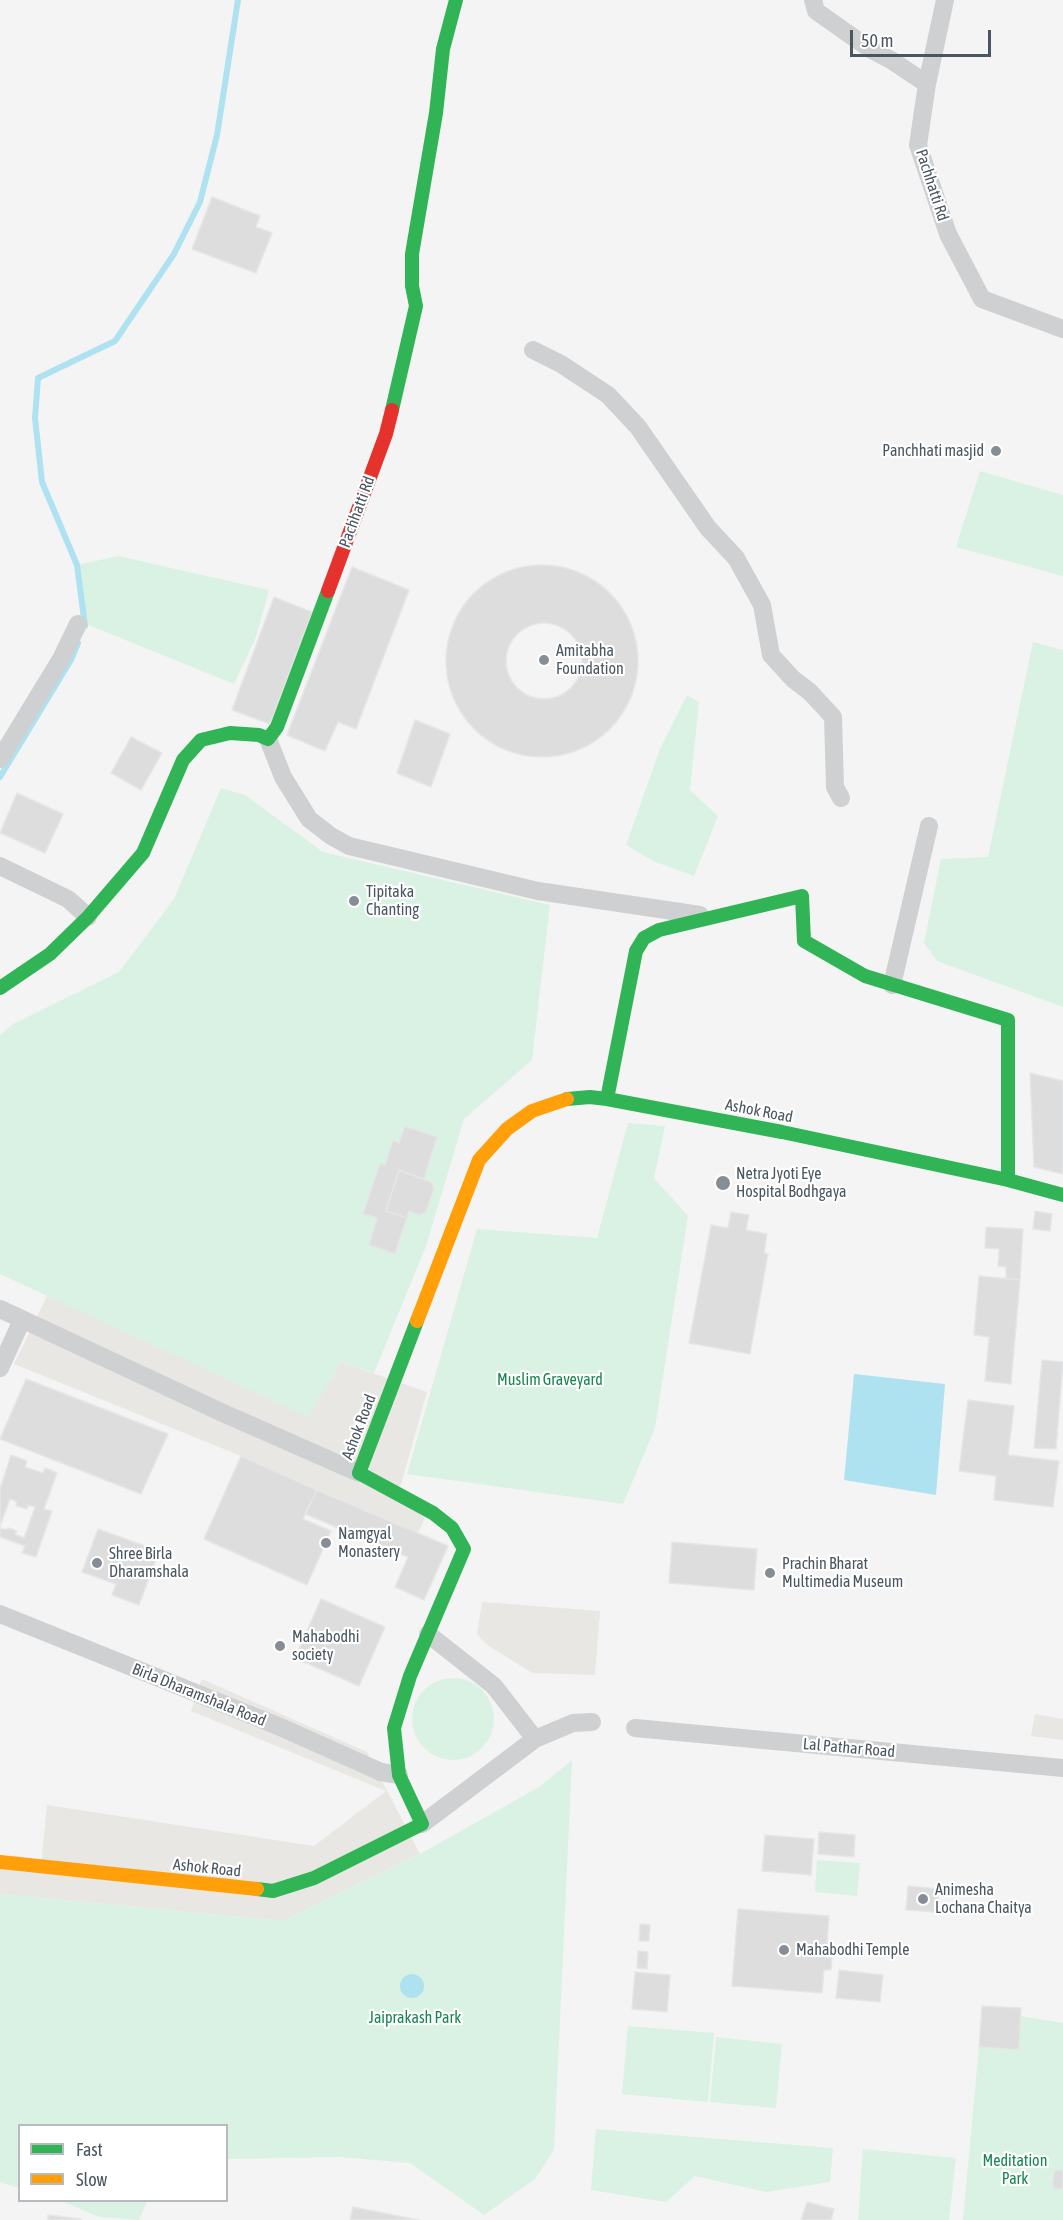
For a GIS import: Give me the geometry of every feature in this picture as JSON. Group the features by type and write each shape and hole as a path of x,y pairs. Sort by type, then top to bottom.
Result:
{"street":[{"name":"Pachhatti Rd","path":"268,739 277,728 386,434 416,306 412,286 412,254 436,113 443,49 456,0"},
{"path":"813,0 816,11 870,49 927,84"},
{"name":"Pachhatti Rd","path":"945,0 927,84 918,145 948,234 982,299 1063,329"},
{"path":"533,350 561,364 608,395 638,427 708,528 736,558 762,605 771,655 833,717 835,787 841,798"},
{"path":"0,759 61,659 78,624"},
{"path":"0,988 50,954 88,917 143,853 183,760 201,740 230,733 259,735 268,739 283,777 309,819 349,846 538,891 716,917"},
{"path":"892,985 929,826"},
{"path":"0,866 68,899 88,917"},
{"path":"607,1099 636,951 644,938 659,930 802,896 804,941 865,976 1008,1020 1008,1180"},
{"name":"Ashok Road","path":"0,1862 273,1892 314,1878 423,1824 399,1775 394,1728 411,1676 464,1549 452,1528 433,1513 359,1473 479,1160 507,1129 531,1111 563,1099 590,1097 607,1099 782,1132 1008,1180 1063,1195"},
{"path":"0,1309 359,1473"},
{"path":"0,1368 22,1320"},
{"name":"Birla Dharamshala Road","path":"0,1614 278,1726 381,1772 399,1775"},
{"path":"428,1634 494,1686 535,1739"},
{"path":"423,1824 535,1739 573,1723 592,1722"},
{"name":"Lal Pathar Road","path":"635,1728 1063,1768"}],"shaded area":[{"path":"48,1294 308,1416 341,1362 427,1392 398,1495 428,1510 418,1533 241,1456 14,1364"},
{"path":"482,1602 600,1611 595,1675 532,1673 486,1644 477,1634"},
{"path":"202,1679 367,1752 420,1854 283,1921 0,1894 0,1862 41,1866 47,1805 314,1846 386,1791 191,1711"},
{"path":"1035,1714 1063,1719 1063,1740 1031,1736"}],"green space":[{"path":"980,471 1063,495 1063,576 956,547"},
{"path":"118,556 269,590 256,637 234,684 86,624 77,565"},
{"path":"1033,642 1063,650 1063,1007 937,961 924,943 941,859 988,857"},
{"path":"687,695 699,702 690,790 718,816 694,876 653,861 626,845 660,749"},
{"path":"221,788 245,795 323,852 550,905 532,1060 464,1119 426,1246 374,1373 341,1362 308,1417 0,1274 0,1035 13,1024 119,972 174,899"},
{"name":"Muslim Graveyard","path":"628,1123 665,1126 654,1178 688,1216 655,1428 623,1504 407,1474 477,1229 597,1238"},
{"path":"453,1678 469,1681 482,1690 491,1703 494,1719 491,1735 482,1748 469,1757 453,1760 437,1757 424,1748 415,1735 412,1719 415,1703 424,1690 437,1681"},
{"name":"Jaiprakash Park","path":"572,1760 554,2150 535,2179 484,2215 410,2163 341,2157 228,2159 228,2124 18,2124 18,2188 0,2182 0,1894 283,1921 420,1854 539,1787"},
{"path":"817,1860 860,1863 857,1896 815,1892"},
{"name":"Meditation Park","path":"1021,2016 1063,2023 1063,2220 963,2220 979,2047 1019,2049"},
{"path":"628,2026 714,2033 708,2102 622,2094"},
{"path":"716,2037 782,2044 776,2108 710,2102"},
{"path":"596,2129 833,2148 830,2182 766,2192 695,2176 666,2202 591,2190"},
{"path":"863,2149 956,2158 949,2220 858,2220"},
{"path":"64,2202 147,2202 139,2220 99,2217"}],"water":[{"path":"854,1374 945,1384 936,1495 844,1480"},
{"path":"412,1974 421,1977 424,1986 421,1995 412,1998 403,1995 400,1986 403,1977"}],"building":[{"path":"212,197 260,216 256,227 272,233 256,273 192,249"},
{"path":"551,565 579,572 596,581 610,593 622,607 631,624 637,642 637,680 631,698 622,715 610,729 596,741 579,750 561,756 533,757 505,750 488,741 462,715 447,680 446,652 453,624 462,607 488,581 523,566"},
{"path":"352,567 409,590 356,729 338,722 325,751 287,735"},
{"path":"274,597 312,612 270,724 232,710"},
{"name":"Amitabha Foundation","path":"544,623 559,626 571,634 579,646 582,661 579,676 571,688 559,696 544,699 529,696 517,688 509,676 506,661 509,646 517,634 529,626"},
{"path":"415,720 450,734 431,787 397,773"},
{"path":"131,737 162,753 141,790 111,773"},
{"path":"17,793 63,814 45,853 0,833"},
{"path":"1030,1073 1063,1081 1063,1174 1034,1167"},
{"path":"405,1126 437,1137 424,1179 399,1170 386,1211 407,1218 395,1254 369,1245 377,1218 363,1214 380,1163 385,1165 393,1140 399,1143"},
{"path":"399,1170 431,1182 434,1189 426,1212 419,1215 409,1211 407,1218 386,1211"},
{"path":"1035,1211 1052,1214 1050,1231 1033,1229"},
{"path":"731,1212 749,1215 746,1230 767,1234 764,1253 768,1254 750,1354 689,1343 711,1225 728,1228"},
{"path":"986,1227 1023,1229 1020,1280 1006,1279 1006,1267 998,1266 999,1249 985,1248"},
{"path":"979,1276 1020,1280 1011,1384 985,1381 989,1337 974,1335"},
{"path":"1042,1360 1063,1362 1056,1449 1034,1448"},
{"path":"26,1379 168,1434 141,1494 0,1439"},
{"path":"968,1400 1014,1406 1008,1455 1059,1461 1053,1507 994,1500 996,1476 959,1471"},
{"path":"11,1455 27,1461 25,1467 43,1473 45,1468 57,1473 44,1509 52,1511 36,1557 22,1553 25,1546 0,1537 0,1528 6,1530 8,1528 17,1531 15,1534 24,1538 35,1507 28,1505 27,1509 16,1506 17,1502 10,1499 0,1526 0,1489"},
{"path":"241,1456 317,1490 303,1519 331,1531 307,1585 204,1539"},
{"path":"317,1490 448,1546 424,1600 395,1587 408,1557 305,1514"},
{"path":"98,1529 159,1551 139,1605 112,1595 116,1584 82,1572"},
{"path":"672,1542 757,1549 754,1590 669,1583"},
{"path":"321,1599 385,1627 359,1686 295,1658"},
{"path":"819,1832 855,1835 854,1857 818,1854"},
{"path":"765,1835 814,1839 811,1875 762,1871"},
{"name":"Animesha Lochana Chaitya","path":"908,1886 939,1889 937,1912 906,1910"},
{"name":"Mahabodhi Temple","path":"738,1909 829,1916 827,1942 833,1943 831,1970 824,1970 822,1993 732,1986"},
{"path":"640,1924 650,1925 649,1941 639,1941"},
{"path":"638,1951 648,1952 647,1969 637,1968"},
{"path":"839,1970 883,1975 880,2002 836,1998"},
{"path":"635,1972 670,1975 667,2012 632,2009"},
{"path":"982,2006 1021,2008 1019,2050 979,2047"},
{"path":"1055,2170 1063,2170 1063,2189 1054,2189 1052,2182"},
{"path":"807,2202 834,2209 831,2220 801,2220"},
{"path":"353,2207 419,2220 350,2220"},
{"path":"48,2215 81,2219 81,2220 48,2220"}],"waterway":[{"path":"85,626 77,565 42,482 35,418 38,378 115,341 174,254 200,202 217,135 238,0"},
{"path":"0,777 71,660 78,643"}],"traffic: fast":[{"path":"392,410 416,306 412,286 412,254 436,113 443,49 456,0"},
{"path":"0,988 50,954 88,917 143,853 183,760 201,740 230,733 259,735 268,739 277,727 328,591"},
{"path":"607,1099 636,951 644,938 659,930 802,896 804,941 865,976 1008,1020 1008,1180"},
{"path":"567,1099 590,1097 607,1099 782,1132 1008,1180 1063,1195"},
{"path":"257,1889 273,1891 314,1878 422,1824 399,1775 394,1728 410,1676 464,1549 452,1528 433,1513 359,1473 417,1321"}],"traffic: slow":[{"path":"417,1321 479,1160 507,1129 532,1111 567,1099"},
{"path":"0,1862 257,1889"}],"traffic: jam":[{"path":"328,591 386,434 392,410"}],"place":[{"name":"Panchhati masjid","path":"996,451"},
{"name":"Amitabha Foundation","path":"544,660"},
{"name":"Tipitaka Chanting","path":"354,901"},
{"name":"Netra Jyoti Eye Hospital Bodhgaya","path":"723,1183"},
{"name":"Namgyal Monastery","path":"326,1543"},
{"name":"Shree Birla Dharamshala","path":"97,1563"},
{"name":"Prachin Bharat Multimedia Museum","path":"770,1573"},
{"name":"Mahabodhi society","path":"280,1646"},
{"name":"Animesha Lochana Chaitya","path":"923,1899"},
{"name":"Mahabodhi Temple","path":"784,1950"}]}
